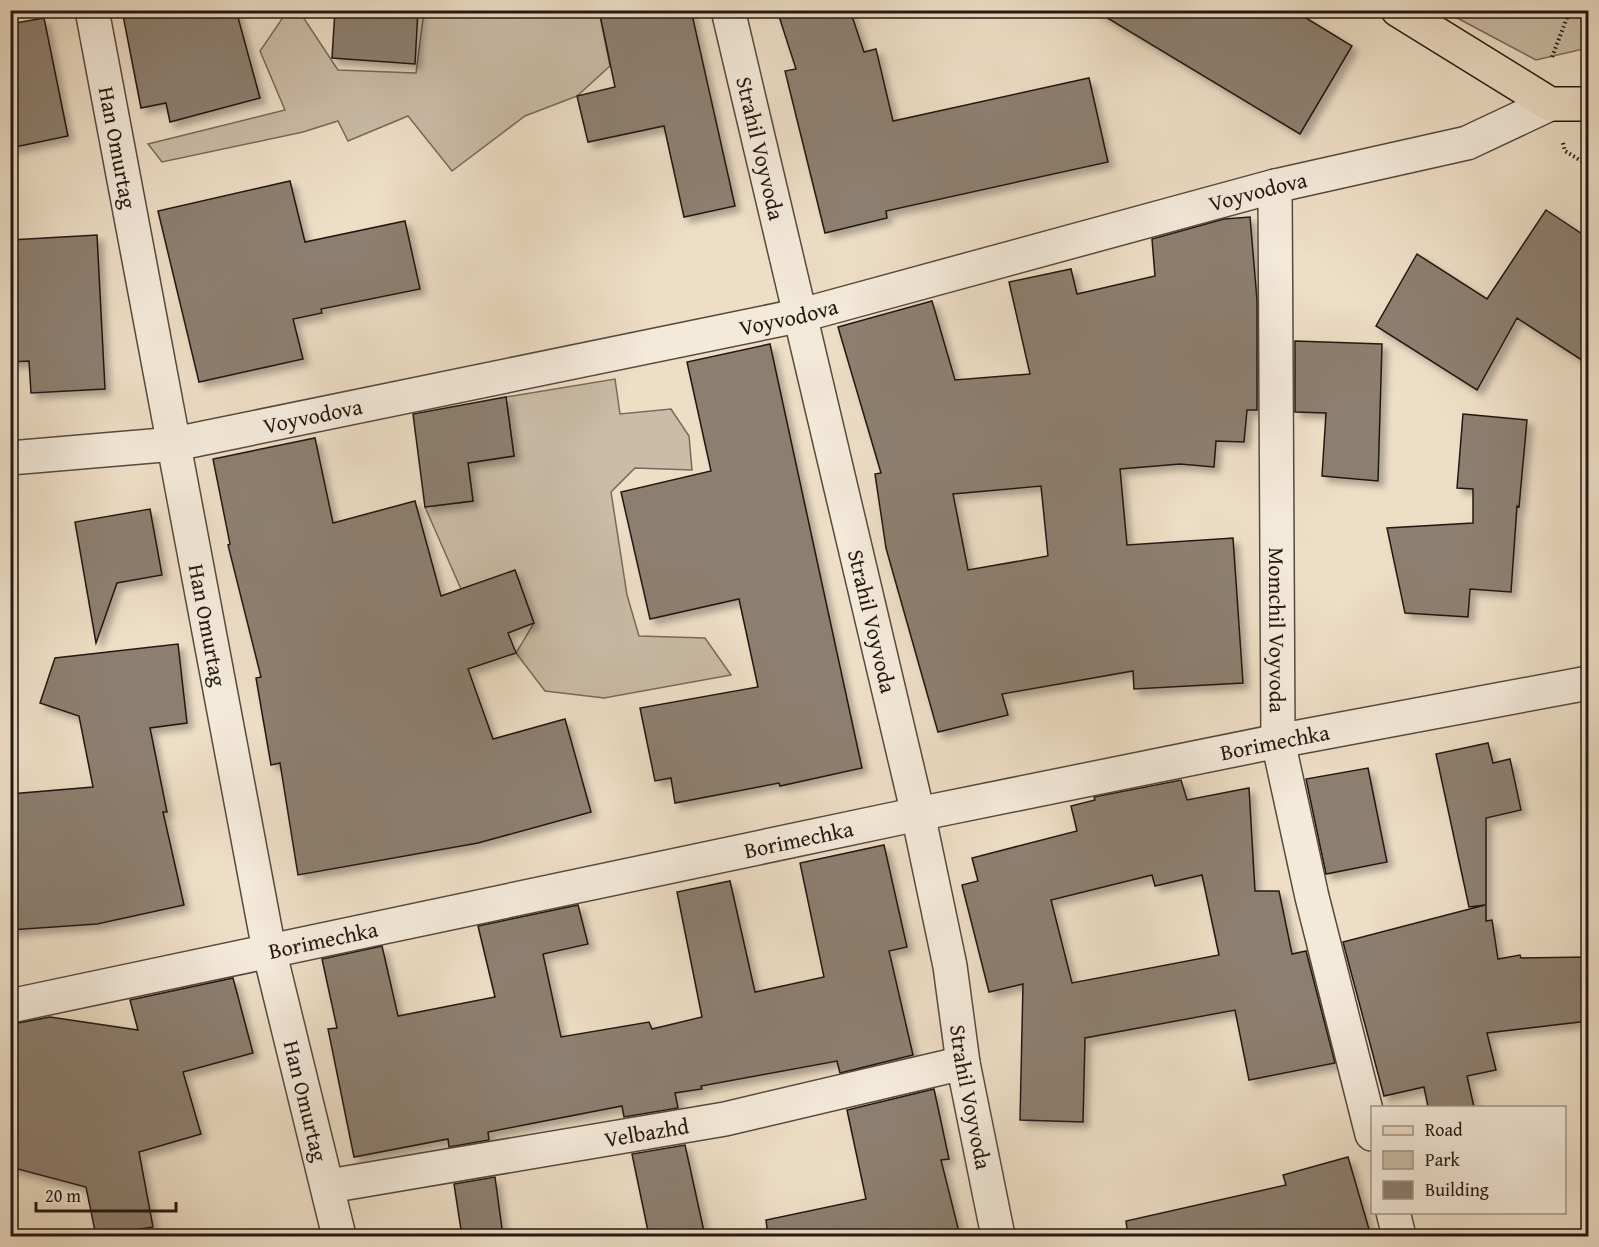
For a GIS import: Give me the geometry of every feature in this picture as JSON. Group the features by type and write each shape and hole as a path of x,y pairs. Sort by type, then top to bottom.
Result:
{"main road":[{"path":"1398,10 1550,104 1588,104"}],"street":[{"name":"Han Omurtag","path":"92,10 269,950 329,1186 339,1236"},
{"name":"Strahil Voyvoda","path":"728,10 802,315 918,814 950,966 963,1063 998,1236"},
{"name":"Voyvodova","path":"10,458 175,444 802,315 1275,186 1467,143 1550,104"},
{"name":"Momchil Voyvoda","path":"1275,186 1278,741 1312,897 1371,1130"},
{"name":"Borimechka","path":"10,1006 918,814 1278,741 1588,683"},
{"name":"Velbazhd","path":"329,1186 725,1119 963,1063"},
{"path":"1393,1214 1399,1236"}],"green space":[{"path":"288,10 299,11 338,70 416,73 424,11 599,11 610,66 577,96 525,116 452,171 408,116 348,141 338,121 303,132 162,162 148,144 285,110 260,51"},
{"path":"1444,11 1588,11 1588,48 1536,60"},
{"path":"615,379 620,414 671,409 689,436 692,470 635,468 611,492 627,595 639,636 705,638 731,675 604,698 545,691 516,653 534,623 515,571 461,589 425,507 473,501 468,463 514,456 506,397"}],"building":[{"path":"122,10 236,10 260,98 170,122 166,103 141,108"},
{"path":"335,10 418,10 415,64 332,58"},
{"path":"599,10 691,10 735,206 684,217 664,126 588,142 577,96 615,87"},
{"path":"777,10 850,10 864,52 876,49 893,121 1089,78 1108,162 886,211 887,218 825,233 785,71 796,69"},
{"path":"1094,10 1293,10 1352,46 1300,134"},
{"path":"44,18 68,136 10,148 10,24"},
{"path":"290,181 305,242 405,221 420,289 321,309 322,313 293,319 303,359 199,382 158,211"},
{"path":"1546,210 1588,238 1588,364 1517,318 1477,390 1376,326 1417,254 1487,299"},
{"path":"1250,217 1257,300 1257,410 1247,410 1244,442 1216,441 1214,467 1180,464 1120,469 1127,545 1233,538 1243,683 1134,689 1133,671 1002,694 1008,715 938,732 886,548 875,474 881,473 838,327 932,301 955,380 1030,374 1009,282 1071,269 1077,294 1155,276 1152,239 1224,219","holes":["1041,486 1048,556 968,570 953,494"]},
{"path":"97,235 105,389 31,393 29,361 10,362 10,240"},
{"path":"1295,341 1382,344 1378,481 1322,476 1326,413 1295,412"},
{"path":"770,344 862,768 780,786 779,783 675,803 671,778 655,781 640,708 758,687 739,599 650,619 621,492 711,471 687,362"},
{"path":"506,397 514,456 468,463 473,501 425,507 413,414"},
{"path":"1463,414 1527,420 1519,507 1517,506 1511,592 1470,589 1468,617 1405,613 1387,528 1473,523 1473,489 1457,488"},
{"path":"315,438 333,523 415,501 441,596 515,570 534,623 508,633 516,653 468,669 493,739 565,719 591,812 478,843 298,875 280,763 271,765 256,678 261,677 228,545 230,544 213,459"},
{"path":"150,509 162,575 117,583 96,643 75,522"},
{"path":"178,644 187,723 150,728 167,812 163,812 184,905 97,924 10,930 10,794 93,787 79,716 40,703 55,658"},
{"path":"1488,743 1493,763 1510,759 1521,810 1486,818 1486,921 1492,920 1498,959 1520,955 1521,958 1588,957 1588,1021 1487,1033 1496,1070 1467,1076 1474,1106 1428,1106 1424,1087 1384,1096 1343,942 1485,905 1469,907 1436,754"},
{"path":"1368,768 1387,862 1326,874 1306,779"},
{"path":"1181,780 1187,800 1249,788 1255,891 1279,891 1292,954 1306,951 1335,1063 1249,1080 1235,1010 1085,1038 1083,1122 1020,1120 1023,984 989,992 962,885 978,881 972,858 1077,831 1071,806 1095,800 1094,797","holes":["1152,875 1155,886 1202,875 1219,955 1072,983 1051,900"]},
{"path":"884,845 907,947 889,951 913,1055 840,1073 837,1061 701,1086 702,1089 675,1093 678,1108 624,1117 622,1106 488,1132 489,1140 449,1147 448,1139 354,1157 328,1029 337,1028 322,959 382,946 398,1016 495,997 478,926 578,905 588,944 543,954 561,1037 649,1022 652,1029 702,1017 677,892 730,881 755,992 824,977 800,863"},
{"path":"233,978 253,1053 183,1072 201,1134 139,1152 153,1227 96,1236 86,1187 10,1167 10,1075 18,1023 50,1017 138,1030 130,1000"},
{"path":"934,1089 949,1159 941,1160 960,1236 768,1236 766,1220 866,1199 847,1110"},
{"path":"685,1145 705,1236 649,1236 632,1154"},
{"path":"1348,1157 1371,1236 1128,1236 1126,1221 1286,1185 1283,1175"},
{"path":"495,1177 503,1236 462,1236 454,1184"}]}
